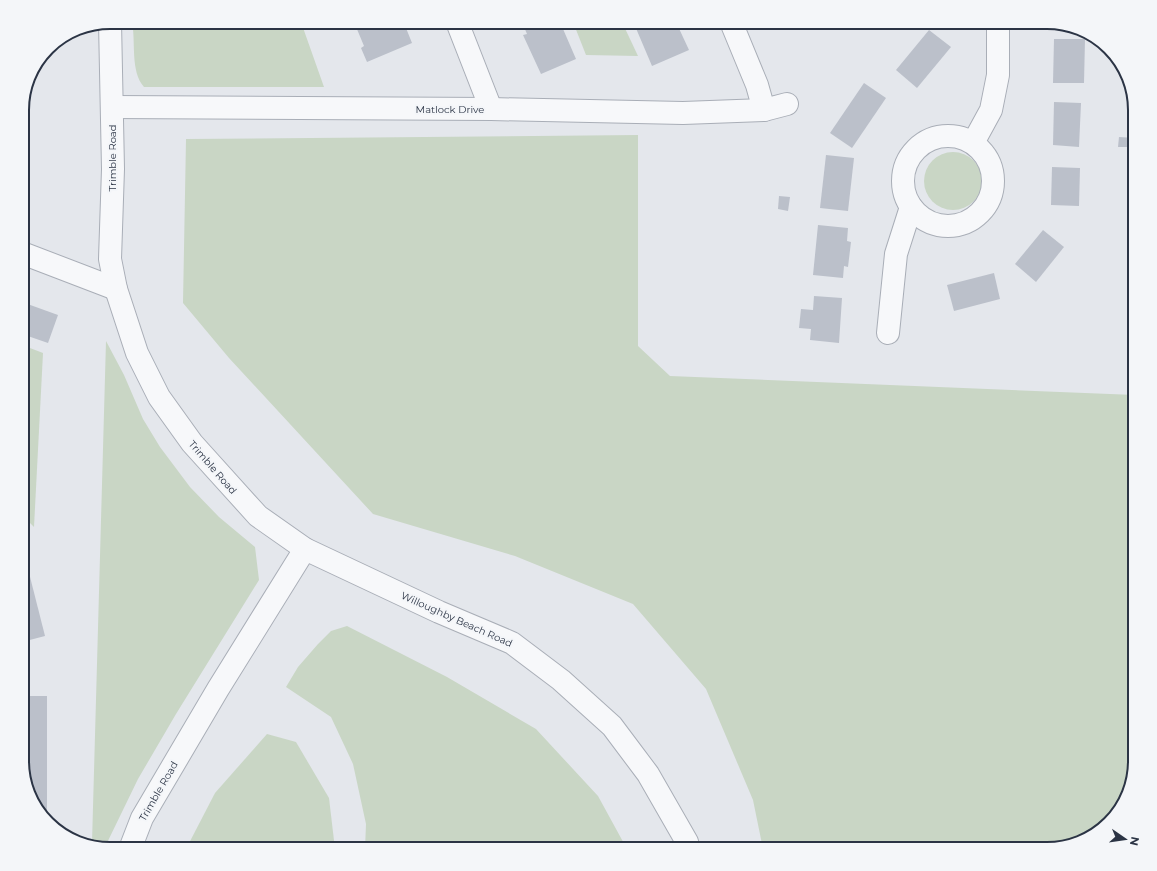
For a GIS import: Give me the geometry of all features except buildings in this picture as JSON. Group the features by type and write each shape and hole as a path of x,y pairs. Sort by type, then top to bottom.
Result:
{"street":[{"name":"Trimble Road","path":"110,29 112,169 110,259 116,289 137,353 159,397 192,443 258,516 305,549 218,689 142,818 133,842"},
{"path":"460,29 492,109"},
{"path":"734,29 757,85 764,110"},
{"path":"973,142 991,110 998,75 998,29"},
{"name":"Matlock Drive","path":"112,107 492,109 683,113 764,110 787,104"},
{"path":"938,136 956,136 973,142 986,155 993,171 993,189 987,206 974,219 958,226 940,226 923,220 910,207 904,191 903,173 910,157 922,144 938,136"},
{"path":"888,333 896,254 910,207"},
{"path":"29,256 116,289"},
{"name":"Willoughby Beach Road","path":"305,549 439,612 512,643 561,680 612,726 648,774 687,842"}],"green space":[{"path":"303,29 324,87 144,87 135,65 133,30"},
{"path":"576,29 625,29 638,56 586,55"},
{"path":"638,135 638,346 670,376 1128,395 1128,761 1122,792 1111,810 1096,825 1083,834 1073,838 1057,841 762,842 753,800 706,689 633,604 515,556 373,514 229,358 183,303 186,139"},
{"path":"953,152 969,157 977,165 982,181 977,197 969,205 953,210 937,205 929,197 924,181 929,165 937,157"},
{"path":"106,341 124,375 143,419 160,447 190,487 219,517 255,547 259,580 176,714 138,779 108,842 92,840"},
{"path":"29,348 43,353 34,527 29,522"},
{"path":"347,626 447,677 536,729 598,796 623,842 365,842 366,824 353,764 331,717 286,687 298,667 331,631"},
{"path":"267,734 296,742 329,798 334,842 190,842 215,793"}]}
